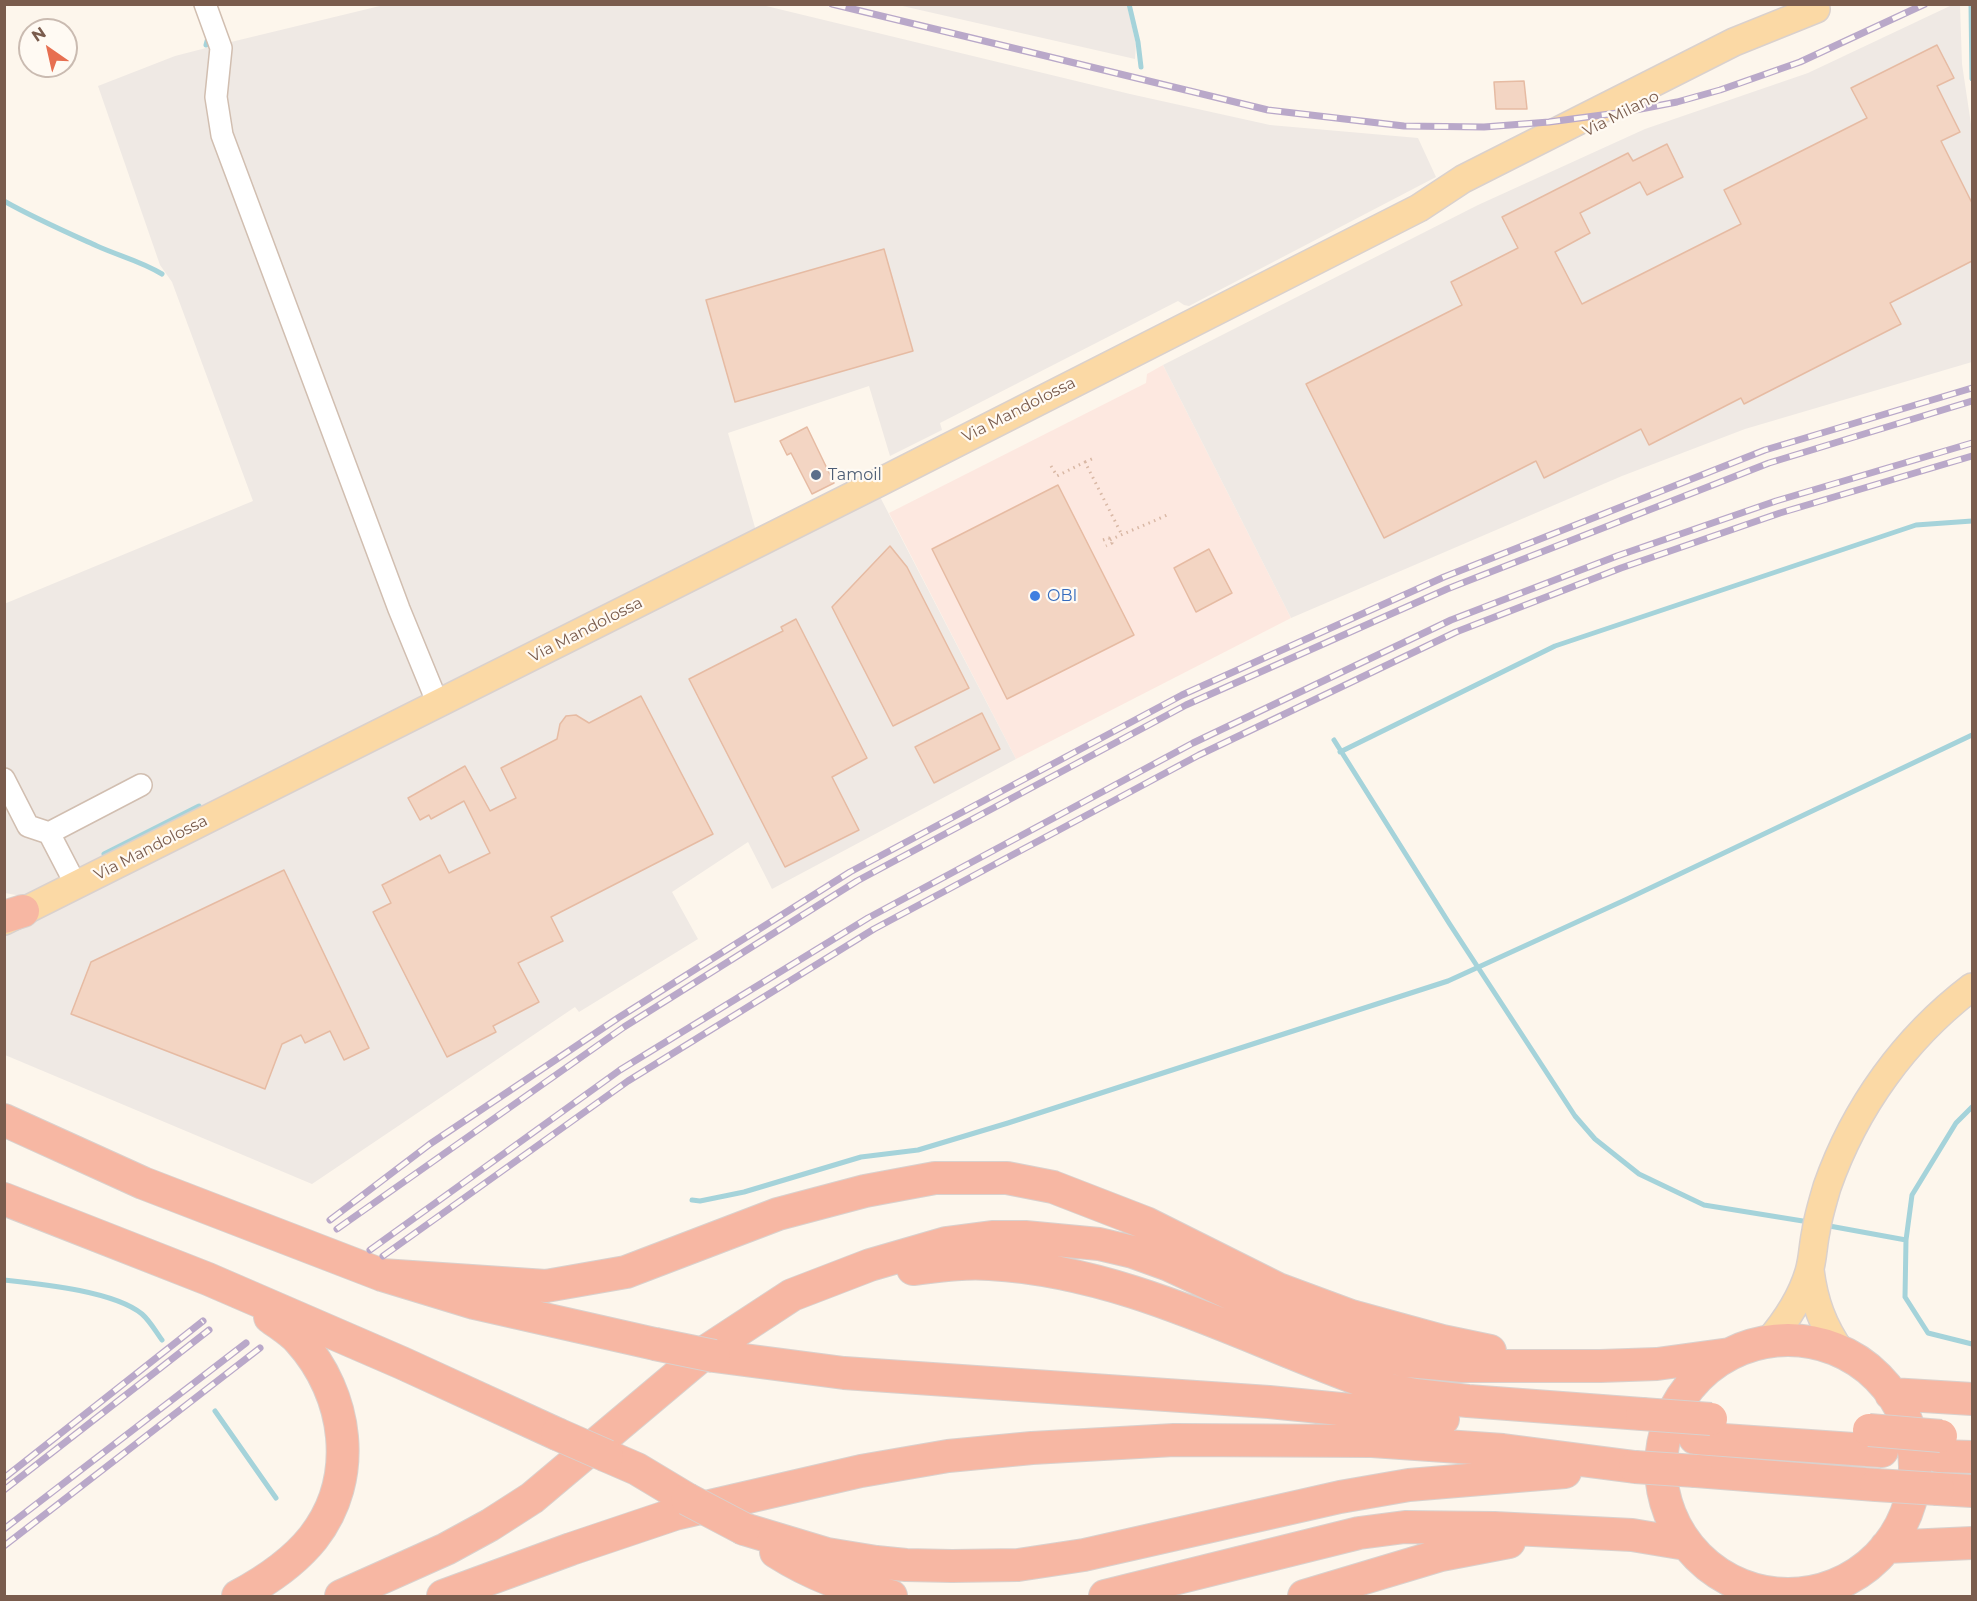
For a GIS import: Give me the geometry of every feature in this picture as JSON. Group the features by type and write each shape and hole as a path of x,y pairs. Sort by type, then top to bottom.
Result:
{"highway":[{"path":"4,1119 143,1183 382,1275 474,1303 714,1356 844,1373 1269,1402 1530,1427 1640,1424"},
{"path":"382,1275 546,1286 626,1272 778,1214 865,1191 935,1178 1007,1178 1053,1187 1146,1223 1278,1288 1351,1316 1442,1341 1555,1366"},
{"path":"4,1199 208,1279 402,1363 638,1469 687,1499 744,1529 777,1553 814,1574 878,1595 891,1596"},
{"path":"4,1208 76,1227"},
{"path":"341,1596 446,1549 490,1525 532,1498 678,1375 740,1328 792,1295 870,1265 946,1244 992,1237 1025,1237 1100,1244 1133,1252 1169,1265 1304,1327 1379,1355 1408,1361 1463,1366 1657,1364 1730,1354 1768,1342 1793,1341 1841,1352 1860,1363 1877,1377 1903,1414 1911,1436 1914,1483 1899,1527 1886,1547 1863,1570 1833,1586 1802,1594 1769,1593 1737,1584 1709,1568 1686,1544 1670,1517 1662,1486 1661,1455 1668,1424 1683,1396 1704,1372 1730,1354"},
{"path":"740,1328 830,1290 875,1276 950,1265 989,1263 1052,1271 1103,1282 1153,1297 1389,1390 1640,1424 1940,1446 1972,1457"},
{"path":"208,1279 261,1310 298,1339 315,1361 330,1387 339,1413 344,1447 340,1478 330,1509 315,1536 297,1556 275,1574 238,1596"},
{"path":"1891,1394 1972,1399"},
{"path":"1940,1446 1972,1439"},
{"path":"443,1596 675,1514 850,1473 948,1456 1032,1448 1174,1440 1372,1441 1503,1450 1635,1467 1972,1491"},
{"path":"744,1529 827,1554 876,1562 952,1566 1018,1564 1084,1555 1340,1497 1409,1485 1635,1467"},
{"path":"1105,1596 1359,1533 1405,1527 1494,1528 1632,1535 1686,1544"},
{"path":"1304,1596 1441,1555 1563,1533"},
{"path":"1886,1547 1972,1542"}],"main road":[{"name":"Via Milano","path":"1165,336 1419,207 1463,178 1734,42 1820,7"},
{"name":"Via Mandolossa","path":"11,916 438,704 1165,336"},
{"path":"1768,1342 1793,1308 1809,1269 1816,1228 1827,1188 1860,1113 1883,1078 1909,1045 1972,987"},
{"path":"1809,1269 1818,1313 1841,1352"}],"street":[{"path":"205,4 221,48 216,97 222,135 395,598 438,704"},
{"path":"4,779 28,826 49,833 76,885"},
{"path":"49,833 141,785"}],"path":[{"path":"1052,466 1057,476 1094,458"},
{"path":"1085,462 1122,535"},
{"path":"1103,540 1109,537 1110,540 1130,530 1138,530 1167,515"},
{"path":"1106,546 1112,543 1110,540"}],"shaded area":[{"path":"384,5 762,5 1130,94 1270,125 1418,138 1436,177 1189,306 1178,301 940,423 942,430 890,456 869,386 728,433 756,531 440,690 233,141 225,101 231,42"},
{"path":"898,5 1127,5 1136,44 1135,59"},
{"path":"1952,5 1960,5 1962,64 1972,131 1972,362 1745,429 1622,476 1291,618 1163,365 1478,205 1645,129 1808,73"},
{"path":"210,47 209,109 427,696 27,897 5,893 4,604 253,501 172,282 160,265 98,86 175,56"},
{"path":"1163,365 1291,618 1016,759 889,513 1146,383 1147,374"},
{"path":"878,493 1016,759 772,889 748,842 672,892 698,939 579,1012 575,1007 312,1184 5,1055 5,933"}],"building":[{"path":"1937,45 1954,78 1937,86 1960,132 1941,141 1972,203 1972,261 1890,303 1901,324 1744,404 1741,398 1649,445 1641,429 1544,478 1536,461 1384,538 1306,384 1462,305 1451,282 1518,248 1502,217 1628,153 1633,161 1667,144 1683,177 1647,195 1640,182 1580,213 1590,233 1555,252 1582,304 1741,224 1724,190 1867,118 1851,88"},
{"path":"1524,81 1527,109 1496,109 1494,82"},
{"path":"884,249 913,351 735,402 706,300"},
{"path":"807,427 834,483 812,494 791,453 787,455 780,441"},
{"name":"OBI","path":"1058,485 1134,635 1007,699 932,549"},
{"path":"890,546 907,567 969,688 893,726 832,607"},
{"path":"1209,549 1232,593 1196,612 1174,568"},
{"path":"796,619 867,758 832,777 859,830 785,867 689,679 783,631 781,627"},
{"path":"641,696 713,834 551,917 563,941 518,963 539,1002 493,1026 496,1032 447,1057 373,912 391,903 382,885 440,855 449,873 490,853 464,801 431,819 429,815 420,820 408,798 465,766 490,811 516,798 501,768 557,739 560,724 566,716 576,715 589,723"},
{"path":"982,713 1000,749 934,783 915,747"},
{"path":"284,870 369,1048 344,1060 330,1031 305,1043 301,1035 282,1044 265,1089 71,1014 91,962"}],"waterway":[{"path":"1129,4 1141,67"},
{"path":"1971,4 1972,79"},
{"path":"206,45 209,34"},
{"path":"4,201 105,250 162,274"},
{"path":"1340,752 1555,646 1916,525 1972,521"},
{"path":"692,1200 700,1201 744,1192 861,1157 918,1150 1448,981 1625,900 1972,735"},
{"path":"1334,740 1449,923 1575,1116 1595,1139 1639,1174 1704,1205 1809,1222"},
{"path":"104,854 199,806"},
{"path":"1906,1240 1912,1195 1956,1123 1972,1107"},
{"path":"1824,1225 1906,1240 1905,1297 1928,1333 1972,1344"},
{"path":"4,1280 96,1294 130,1306 142,1314 162,1340"},
{"path":"215,1411 276,1498"}],"railway":[{"path":"832,4 1268,110 1404,126 1484,127 1549,122 1625,112 1677,102 1720,90 1800,62 1925,4"},
{"path":"330,1220 430,1144 618,1018 850,872 1182,695 1444,577 1765,450 1972,388"},
{"path":"337,1229 624,1027 857,881 1186,705 1447,589 1769,463 1972,401"},
{"path":"370,1250 620,1070 868,918 1193,743 1451,620 1617,556 1776,501 1972,443"},
{"path":"383,1256 628,1081 874,929 1199,755 1456,632 1621,568 1780,513 1972,456"},
{"path":"4,1478 203,1321"},
{"path":"4,1490 209,1330"},
{"path":"4,1529 246,1343"},
{"path":"4,1546 260,1348"}],"place":[{"name":"Tamoil","path":"816,475"},
{"name":"OBI","path":"1035,596"}]}
